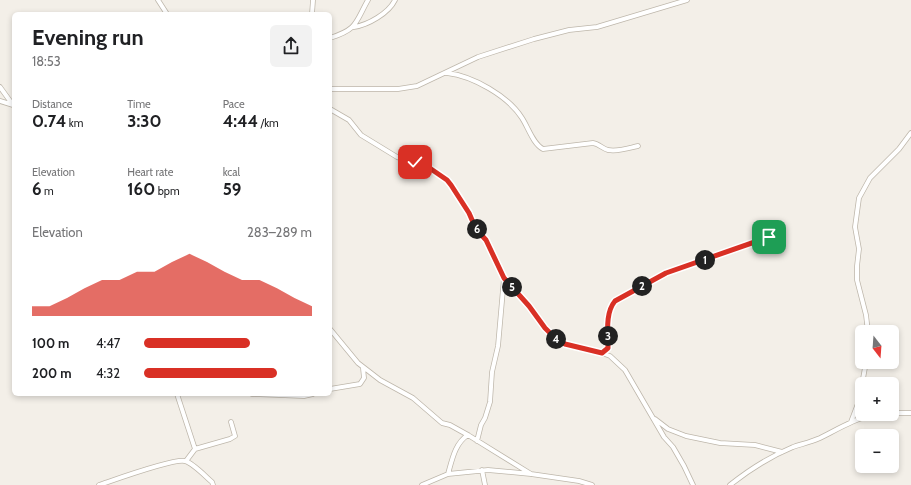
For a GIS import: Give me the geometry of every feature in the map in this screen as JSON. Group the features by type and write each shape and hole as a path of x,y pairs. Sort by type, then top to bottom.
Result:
{"street":[{"path":"158,0 166,12"},
{"path":"312,12 313,0"},
{"path":"354,27 368,0"},
{"path":"332,37 354,27 362,26 393,5 395,0"},
{"path":"669,0 670,5"},
{"path":"332,88 398,90 409,88 426,83 447,73 457,66 478,57 534,39 569,30 597,27 687,0"},
{"path":"447,73 455,74 471,80 498,95 516,109 537,145 542,149 593,143 598,144 608,150 622,150 638,146"},
{"path":"0,87 12,102"},
{"path":"0,101 12,104"},
{"path":"332,110 350,120 361,136 397,157 415,162 431,169 447,180 469,213 476,229 486,240 504,278 529,306 545,328 556,339 565,344 610,356 625,370 684,466 693,485"},
{"path":"867,325 857,280 859,250 855,227 859,198 870,178 899,150 911,134"},
{"path":"602,353 608,348 608,317 612,303 666,273 769,237"},
{"path":"476,441 490,402 492,372 498,346 504,278"},
{"path":"332,331 358,363 380,380 413,398 442,423 450,425 468,435 531,474"},
{"path":"332,388 360,384 364,378 364,368"},
{"path":"851,422 859,401 865,369"},
{"path":"178,396 195,450"},
{"path":"899,413 911,413"},
{"path":"654,418 668,429 686,436 720,442 755,445 782,452"},
{"path":"730,485 741,476 782,452 819,439 855,420"},
{"path":"186,461 195,450 235,436 231,422"},
{"path":"448,474 455,451 462,439 468,435"},
{"path":"99,485 177,461 186,461 212,482 213,485"},
{"path":"482,470 486,485"},
{"path":"422,485 448,474 482,470 531,474 579,481 592,485"}],"route":[{"path":"415,162 431,169 447,180 451,185 469,213 476,229 486,240 504,278 529,306 545,328 556,339 565,344 602,353 608,348 608,317 612,303 666,273 769,237"}]}
